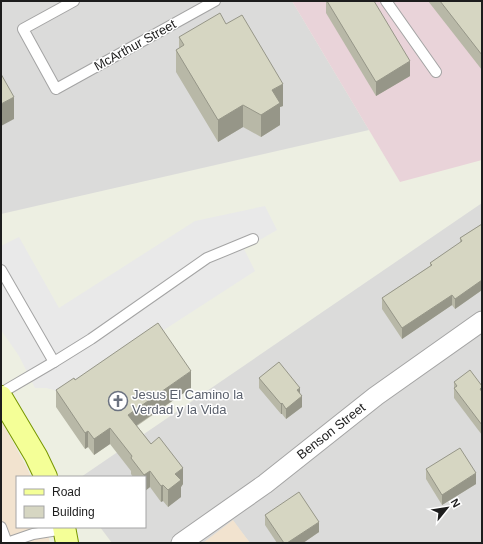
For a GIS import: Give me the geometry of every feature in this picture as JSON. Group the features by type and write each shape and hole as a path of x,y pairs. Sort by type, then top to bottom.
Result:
{"main road":[{"path":"1,397 36,456 46,476"}],"street":[{"name":"Benson Street","path":"181,543 265,484 376,396 482,321"}],"lane":[{"name":"McArthur Street","path":"74,1 23,29 56,89 215,1"},
{"path":"386,1 436,72"},
{"path":"1,393 54,362 207,258 253,239"},
{"path":"1,270 54,362"},
{"path":"1,527 7,543 33,534 68,536"}],"shaded area":[{"path":"1,1 292,1 369,130 1,214"},
{"path":"292,1 482,1 482,160 400,182"},
{"path":"482,203 482,543 250,543 233,521 203,543 112,543 101,528 146,528 146,476 82,476"},
{"path":"265,206 277,230 244,249 255,271 62,396 54,390 35,388 19,356 1,330 1,246 19,237 59,308 195,221"},
{"path":"1,420 31,476 16,476 16,528 46,528 50,543 1,543"},
{"path":"233,520 250,543 203,543"}],"building":[{"path":"327,1 374,1 410,61 376,82"},
{"path":"440,1 482,1 482,55"},
{"path":"220,13 226,24 242,15 283,84 272,90 280,103 261,115 243,105 218,120 176,50 184,45 179,37"},
{"path":"1,74 14,97 1,104"},
{"path":"482,224 482,280 455,299 452,295 402,328 382,298 432,265 430,263 462,241 460,238"},
{"path":"158,323 191,371 128,415 151,444 159,437 183,468 175,474 181,480 168,490 163,485 161,486 150,471 144,475 131,458 132,456 110,428 94,439 88,431 85,433 56,390 74,378 75,380"},
{"path":"279,362 300,388 297,390 302,396 286,409 259,378"},
{"path":"470,370 482,386 480,389 482,392 482,425 454,388 457,386 454,382"},
{"path":"460,448 476,473 442,495 426,469"},
{"path":"299,492 319,522 287,543 284,543 265,515"}],"place":[{"name":"Jesus El Camino la Verdad y la Vida","path":"118,401"}]}
